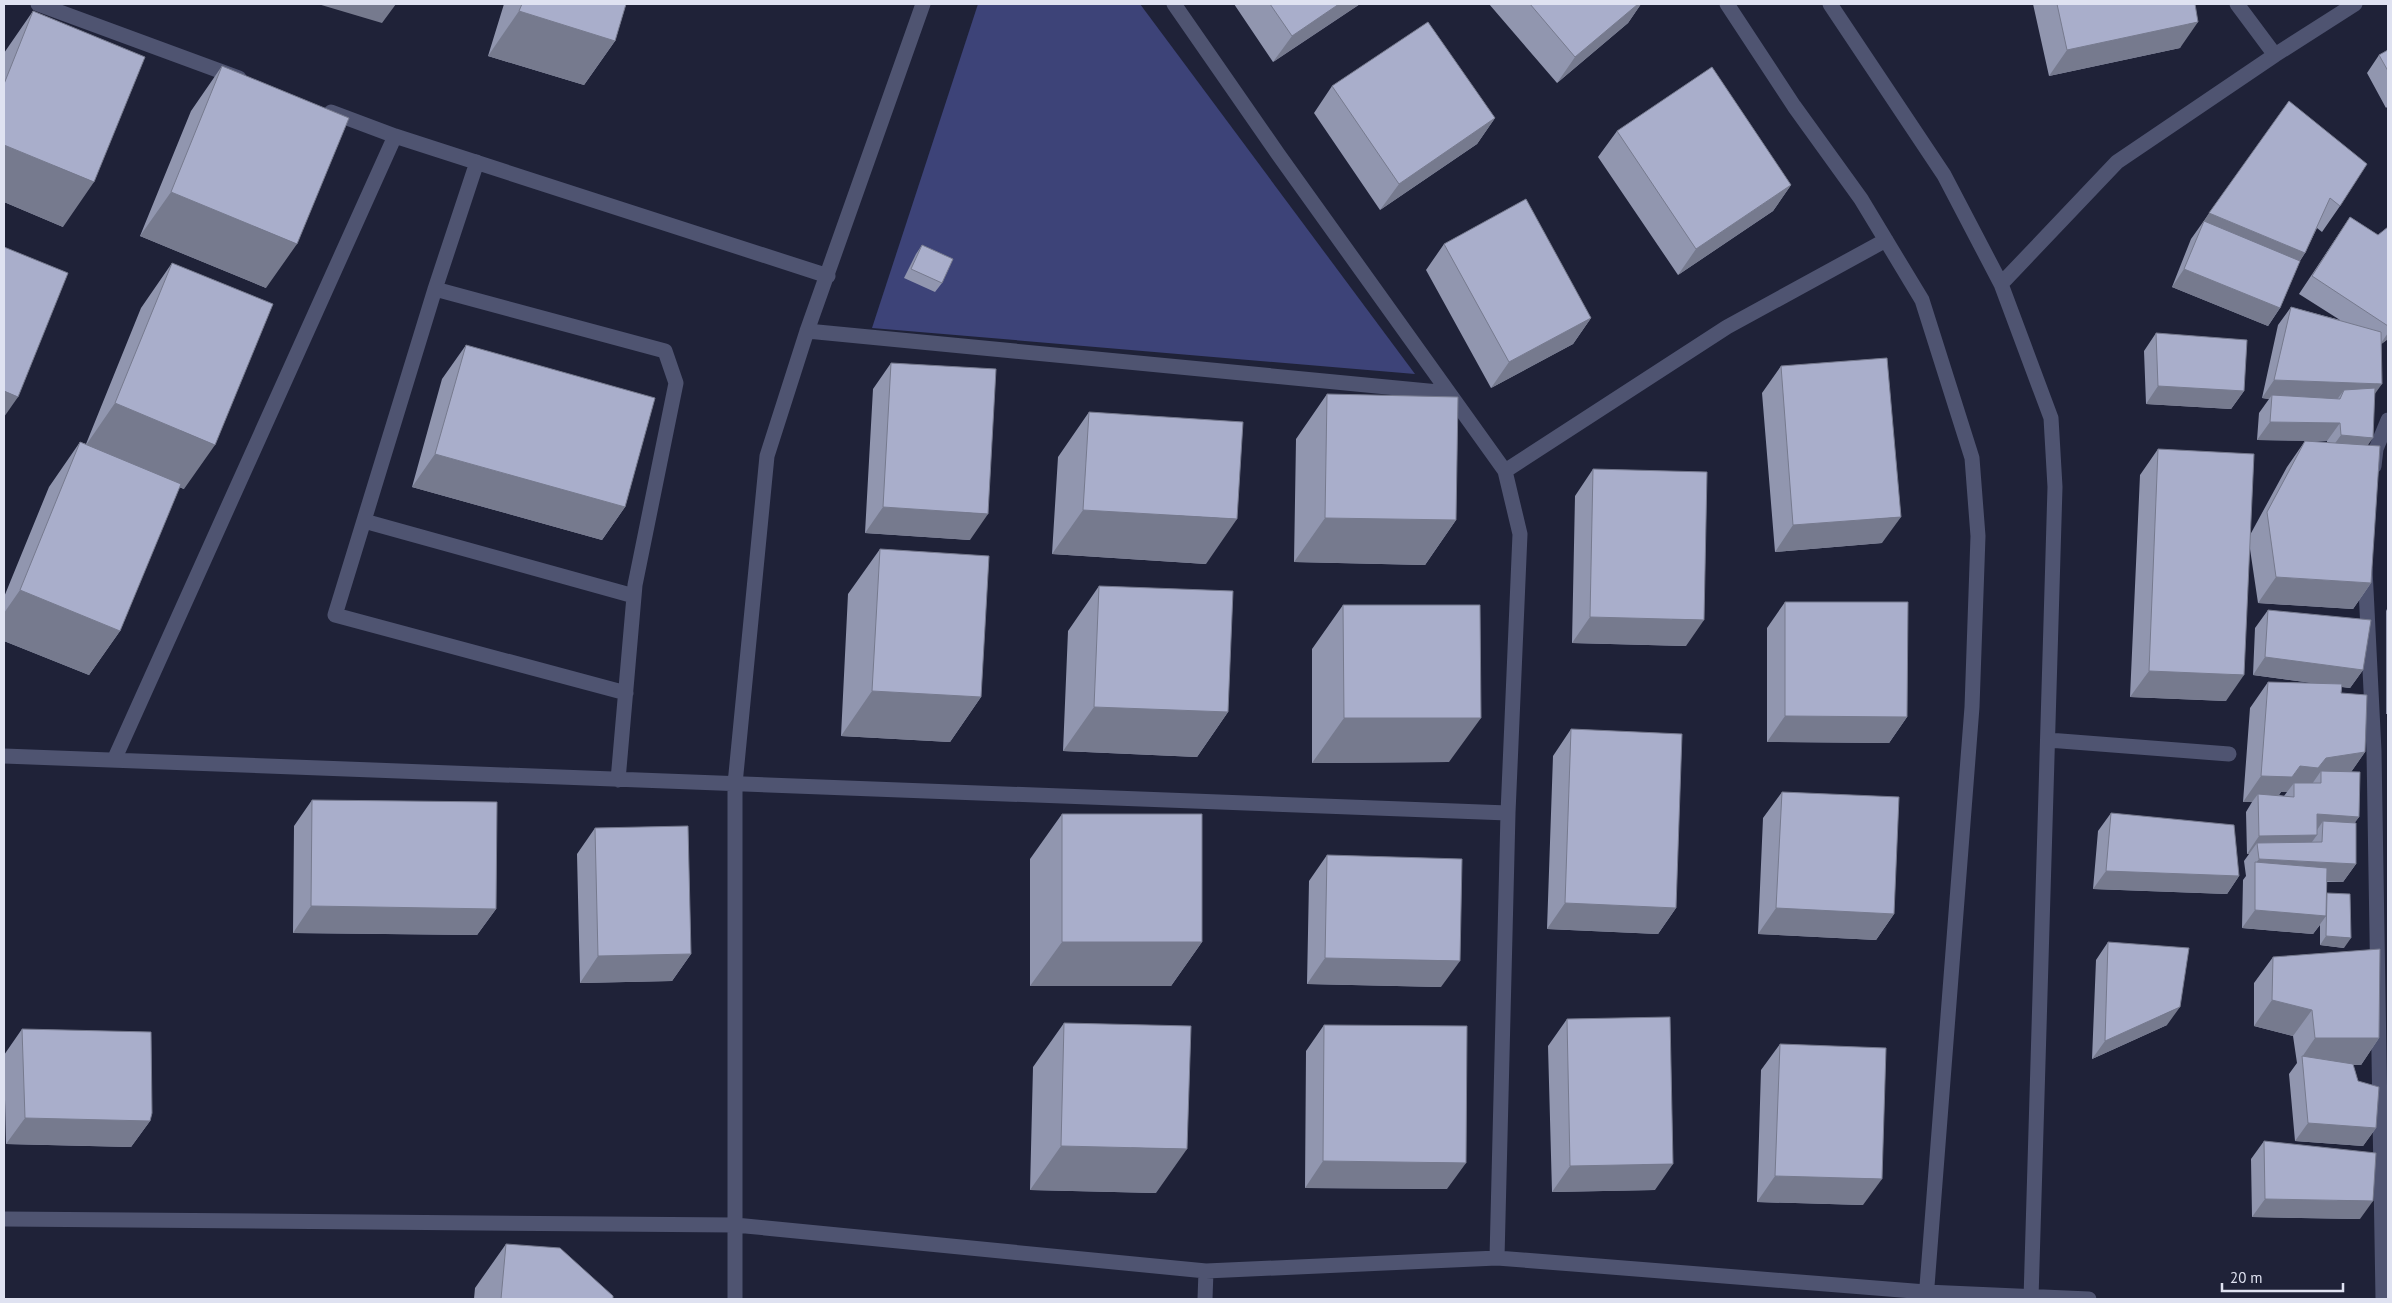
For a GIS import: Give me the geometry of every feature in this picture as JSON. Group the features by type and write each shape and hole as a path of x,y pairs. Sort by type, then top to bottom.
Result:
{"street":[{"path":"38,4 249,82"},
{"path":"735,1299 735,784 767,456 807,331 923,4"},
{"path":"1174,4 1284,162 1505,471 1520,534 1508,813 1497,1258"},
{"path":"1727,4 1794,106 1861,199 1922,300 1972,458 1978,536 1972,707 1926,1296"},
{"path":"1830,4 1944,175 2001,284 2051,418 2055,487 2031,1297"},
{"path":"2237,4 2274,55"},
{"path":"2001,284 2117,162 2274,55 2355,4"},
{"path":"313,105 395,136 828,276"},
{"path":"114,760 395,136"},
{"path":"477,162 435,289 335,615 626,693"},
{"path":"1505,471 1727,327 1886,240"},
{"path":"435,289 665,351 676,383 634,596 618,780"},
{"path":"807,331 1449,393"},
{"path":"2373,477 2376,449 2388,420"},
{"path":"364,521 634,596"},
{"path":"2365,552 2381,752 2384,960 2383,1299"},
{"path":"2048,740 2229,754"},
{"path":"4,756 1508,813"},
{"path":"4,1219 735,1225 1206,1271 1497,1258 1926,1296 2089,1299"},
{"path":"1206,1271 1206,1299"}],"shaded area":[{"path":"978,4 1140,4 1415,374 872,328"}],"building":[{"path":"522,4 626,4 615,41 519,11"},
{"path":"1270,4 1339,4 1292,36"},
{"path":"1530,4 1638,4 1575,57"},
{"path":"2057,4 2195,4 2198,22 2067,50"},
{"path":"33,11 145,57 94,182 4,145 4,84"},
{"path":"1428,22 1495,118 1399,184 1332,86"},
{"path":"2388,50 2388,71 2379,55"},
{"path":"222,66 349,118 297,244 171,192"},
{"path":"1712,67 1791,185 1696,249 1617,131"},
{"path":"2289,101 2367,164 2340,206 2330,198 2305,253 2209,213"},
{"path":"1526,199 1591,318 1509,362 1444,244"},
{"path":"2350,217 2378,235 2388,227 2388,326 2312,276"},
{"path":"2204,221 2300,261 2280,308 2184,269"},
{"path":"922,245 953,259 942,283 911,269"},
{"path":"4,247 68,273 18,397 4,391"},
{"path":"172,263 273,304 215,445 115,403"},
{"path":"2291,307 2381,332 2382,384 2274,380"},
{"path":"2156,333 2247,340 2244,391 2158,386"},
{"path":"466,345 655,398 625,507 435,454"},
{"path":"1887,358 1901,517 1793,525 1781,366"},
{"path":"891,363 996,369 988,514 883,507"},
{"path":"2375,388 2373,438 2341,435 2340,423 2270,422 2272,395 2340,399 2344,390"},
{"path":"1327,394 1458,397 1456,520 1325,518"},
{"path":"1089,412 1243,422 1237,519 1083,510"},
{"path":"2305,441 2380,446 2371,583 2276,577 2267,512"},
{"path":"80,442 181,484 120,631 20,590"},
{"path":"2158,449 2254,454 2244,675 2149,671"},
{"path":"1593,469 1707,472 1704,620 1590,617"},
{"path":"880,549 989,556 981,697 872,691"},
{"path":"1099,586 1233,591 1228,712 1094,707"},
{"path":"1785,602 1908,602 1907,717 1785,716"},
{"path":"1343,605 1480,605 1481,718 1344,718"},
{"path":"2268,610 2371,620 2363,670 2265,657"},
{"path":"2268,682 2342,684 2341,693 2367,695 2365,752 2326,758 2318,768 2300,766 2292,777 2261,776"},
{"path":"1571,729 1682,734 1676,908 1565,903"},
{"path":"2321,771 2360,772 2359,817 2317,814 2317,835 2259,836 2258,794 2294,797 2294,783 2321,783"},
{"path":"1782,792 1899,797 1894,914 1776,908"},
{"path":"312,800 497,802 496,909 311,906"},
{"path":"2111,813 2234,825 2239,876 2106,871"},
{"path":"1062,814 1202,814 1202,942 1062,942"},
{"path":"2323,821 2356,823 2356,864 2259,859 2257,843 2322,842"},
{"path":"688,826 691,954 598,956 595,828"},
{"path":"1327,855 1462,859 1460,961 1325,958"},
{"path":"2255,862 2327,868 2326,916 2255,910"},
{"path":"2327,893 2350,894 2351,938 2326,936"},
{"path":"2108,942 2189,948 2180,1007 2105,1041"},
{"path":"2380,949 2379,1038 2315,1038 2312,1010 2272,1000 2273,957"},
{"path":"1670,1017 1673,1164 1570,1166 1567,1019"},
{"path":"1064,1023 1191,1026 1187,1149 1061,1146"},
{"path":"1324,1025 1467,1026 1466,1163 1323,1161"},
{"path":"22,1029 151,1032 152,1113 150,1121 25,1118"},
{"path":"1780,1044 1886,1048 1882,1179 1775,1176"},
{"path":"2302,1056 2353,1064 2358,1081 2379,1087 2376,1128 2308,1123"},
{"path":"2264,1141 2376,1153 2373,1201 2265,1199"},
{"path":"506,1244 560,1248 613,1296 613,1299 501,1299"}]}
